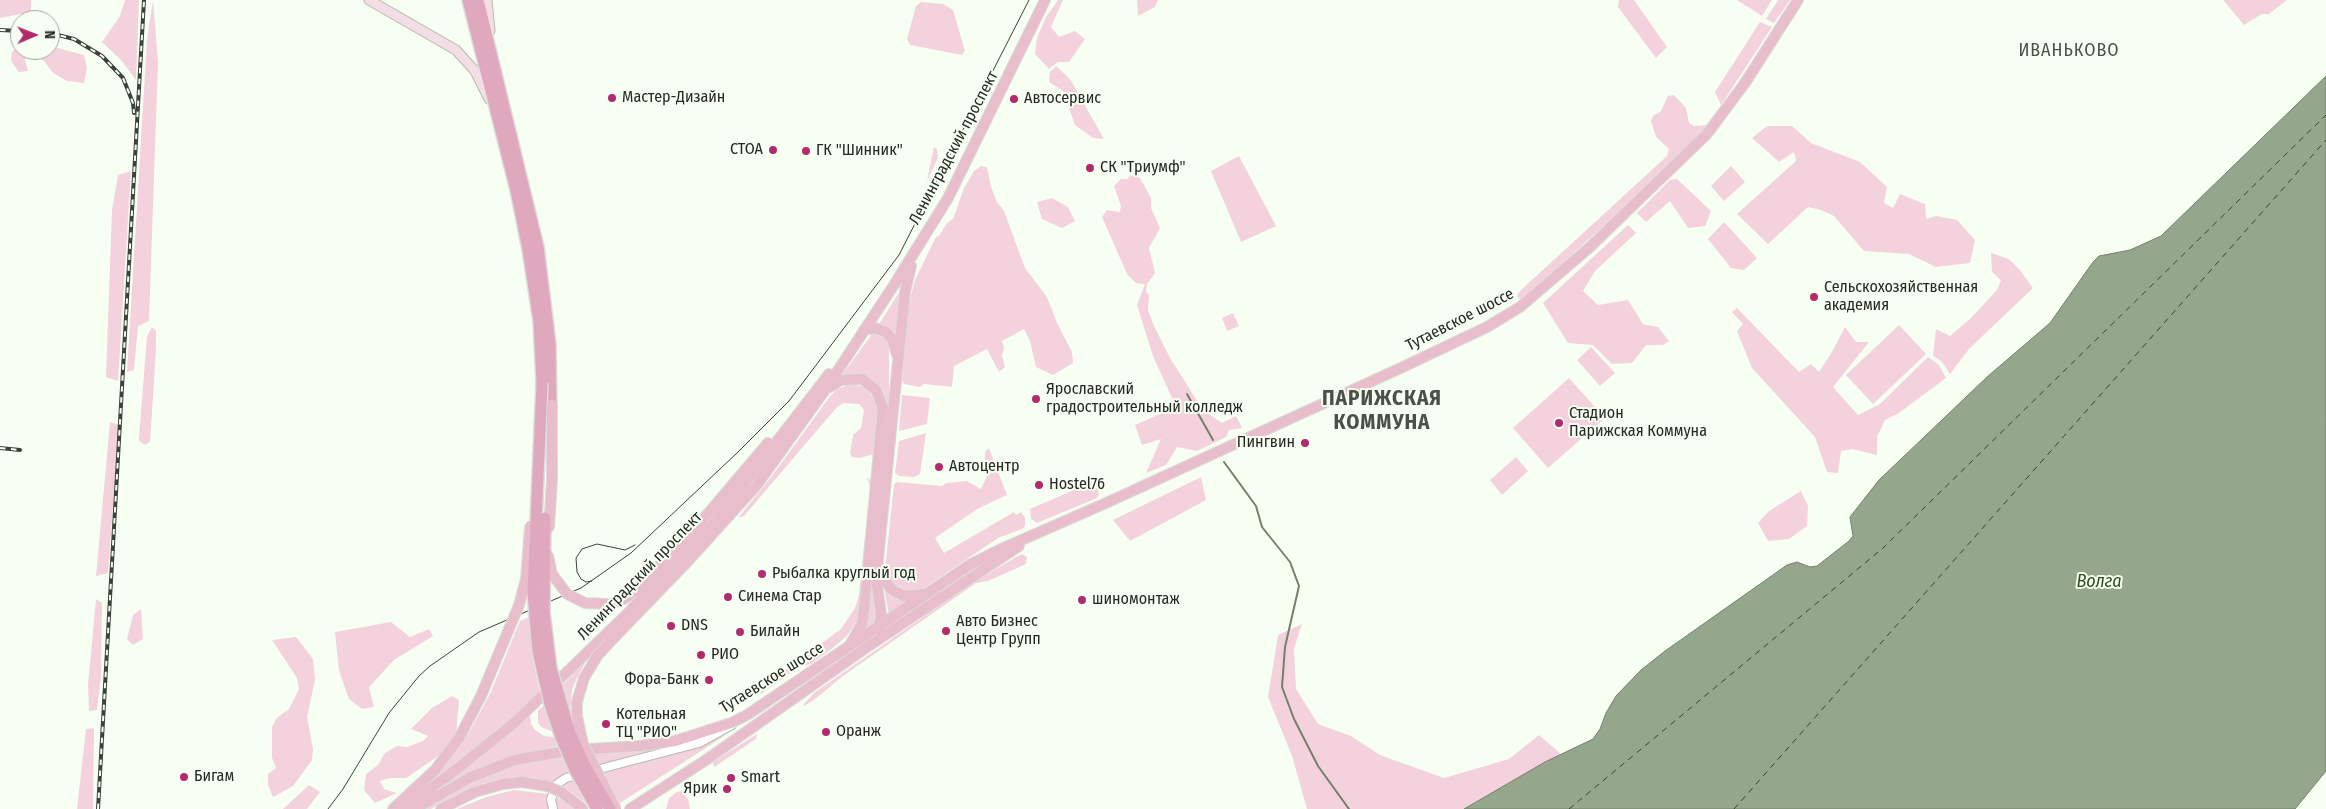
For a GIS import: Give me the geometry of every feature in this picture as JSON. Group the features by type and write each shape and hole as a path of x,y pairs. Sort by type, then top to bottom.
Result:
{"highway":[{"path":"468,0 502,132 531,267 539,322 542,383 533,592 538,651 550,704 561,736 575,770 597,809"},
{"path":"478,0 538,247 549,329 552,405 543,572 544,612 548,650 554,683 570,733 585,766 610,809"}],"main road":[{"path":"369,0 438,38 463,56 481,80 502,132"},
{"path":"487,0 495,66"},
{"name":"Ленинградский проспект","path":"616,809 583,744 577,716 577,702 584,678 609,643 689,560 756,486 825,390 914,255 953,190 1045,0"},
{"name":"Тутаевское шоссе","path":"630,809 706,760 867,647 1036,534 1405,366 1487,327 1520,307 1590,246 1707,134 1745,83 1798,0"},
{"path":"849,646 862,624 898,359 905,292 914,255"},
{"path":"864,330 874,328 886,332 892,339 898,359"},
{"name":"Ленинградский проспект","path":"403,809 462,766 514,722 630,612 714,523 864,330"},
{"path":"825,390 841,380 862,380 876,390 889,418"},
{"path":"393,809 435,770 459,738 481,696 516,614 528,564 542,383"},
{"path":"552,405 552,480 548,550 550,568 558,584 572,598 593,605 609,604 630,595 661,564 811,396"},
{"path":"867,647 881,625 877,585 883,472"},
{"name":"Тутаевское шоссе","path":"415,809 471,776 515,760 572,750 674,742 744,717 971,564 1022,542"},
{"path":"878,560 885,581 892,590 904,596 929,592"},
{"path":"441,809 475,792 503,784 522,782 548,786 561,792 583,809"}],"street":[{"path":"553,809 552,793 557,784 566,778 699,743 720,733 744,717"}],"shaded area":[{"path":"0,0 31,0 31,10 10,10 10,16 0,18"},
{"path":"125,0 139,0 136,80 121,60 102,42 120,16"},
{"path":"153,0 158,62 149,321 138,326 134,370 127,372 147,40"},
{"path":"1058,0 1063,0 1051,27 1059,37 1075,31 1085,39 1069,62 1058,62 1049,69 1035,54 1037,38 1046,17"},
{"path":"1137,0 1158,0 1155,7 1138,16"},
{"path":"1619,0 1634,0 1667,47 1656,58 1618,7"},
{"path":"1737,0 1772,0 1762,16"},
{"path":"1778,0 1790,0 1774,23 1766,19"},
{"path":"2223,0 2287,0 2269,14 2262,14 2244,25"},
{"path":"921,2 943,4 953,10 965,51 962,55 910,45 907,39 916,6"},
{"path":"1760,22 1772,27 1721,105 1715,92"},
{"path":"60,49 84,55 87,68 84,83 67,81 53,73 42,60 60,60"},
{"path":"25,60 28,71 19,72 11,61"},
{"path":"1056,66 1070,79 1104,139 1093,138 1075,125 1063,91 1049,82 1050,72"},
{"path":"1674,95 1686,108 1689,123 1694,126 1708,125 1704,132 1673,163 1520,300 1517,295 1521,290 1667,156 1669,149 1656,137 1651,121 1653,116 1661,111 1668,96"},
{"path":"1767,126 1792,126 1811,143 1860,162 1887,187 1884,203 1893,208 1900,194 1925,204 1926,219 1936,216 1957,220 1975,240 1970,263 1936,267 1909,254 1864,251 1834,216 1808,207 1768,244 1737,214 1796,161 1794,152 1779,162 1752,138"},
{"path":"934,147 937,149 938,158 927,181"},
{"path":"1239,156 1276,226 1241,242 1211,171"},
{"path":"981,166 987,167 991,187 997,202 1004,211 1025,268 1047,297 1057,323 1072,352 1073,363 1053,375 1036,367 1030,341 1024,329 1002,341 1004,348 1002,355 1005,367 999,372 987,349 954,366 952,387 924,384 920,387 904,384 902,380 908,306 915,280 936,237 939,236 947,223 953,219 964,188 974,171"},
{"path":"1731,166 1745,182 1724,201 1711,186"},
{"path":"131,171 118,381 106,377 112,210 118,175"},
{"path":"1130,175 1140,178 1151,198 1151,208 1160,228 1149,248 1155,273 1147,284 1146,292 1149,295 1148,310 1154,326 1170,358 1203,410 1222,423 1236,416 1242,428 1229,430 1226,437 1197,451 1177,447 1166,465 1146,473 1161,439 1142,445 1135,425 1176,407 1153,356 1137,305 1145,284 1136,283 1127,274 1102,217 1107,210 1120,212 1121,206 1114,186 1121,179 1128,179"},
{"path":"1677,179 1711,211 1705,226 1688,228 1670,201 1646,222 1637,213 1670,180"},
{"path":"1052,198 1068,207 1075,221 1062,228 1042,219 1037,202"},
{"path":"1724,222 1757,258 1744,270 1731,268 1708,239"},
{"path":"1628,225 1636,233 1595,271 1583,291 1598,305 1628,300 1643,324 1658,327 1669,341 1663,345 1646,345 1632,363 1612,364 1593,345 1568,343 1543,303"},
{"path":"1991,253 2009,259 2033,288 1969,349 1950,374 1942,362 1933,356 1936,329 1950,336 1970,319 1997,290 2001,280 1992,272"},
{"path":"902,288 897,338 886,326 879,324"},
{"path":"1737,308 1799,372 1811,364 1819,372 1845,327 1856,342 1869,342 1833,387 1858,415 1880,404 1928,357 1939,365 1946,378 1899,413 1885,420 1877,437 1877,455 1852,449 1841,451 1838,473 1827,472 1815,437 1752,368 1737,331 1743,324 1732,312"},
{"path":"1233,313 1239,326 1227,331 1222,318"},
{"path":"1899,325 1926,354 1873,404 1846,375"},
{"path":"152,327 156,331 156,351 150,442 145,445 139,441 139,437 147,336"},
{"path":"873,333 884,336 889,346 889,413 884,394 876,383 858,374 841,376"},
{"path":"1591,347 1615,373 1600,386 1577,360"},
{"name":"Стадион Парижская Коммуна","path":"1569,378 1605,418 1548,468 1513,428"},
{"path":"847,385 857,385 866,388 877,403 879,414 875,454 859,458 852,457 850,454 853,435 861,428 864,410 859,404 843,403 837,407 744,516 738,518 772,476 828,399 836,390"},
{"path":"902,395 930,398 927,424 899,431"},
{"path":"110,422 119,425 108,573 96,576"},
{"path":"926,433 920,474 914,477 899,476 895,473 899,441"},
{"path":"989,448 1007,495 979,508 935,538 944,553 1014,512 1016,515 1021,512 1025,518 1025,526 1022,529 998,538 920,591 908,592 892,586 885,570 894,484 897,482 942,486 946,483 967,481 981,489 987,476 985,452"},
{"path":"1516,457 1528,471 1502,495 1490,480"},
{"path":"867,477 872,482 861,608 857,621 847,636 834,647 811,664 799,667 761,694 758,690 841,629 855,608 859,595 870,487"},
{"path":"1201,477 1206,500 1130,541 1113,520"},
{"path":"1092,482 1096,484 1099,494 1097,498 1037,523 1031,519 1030,509"},
{"path":"1801,491 1808,506 1807,526 1789,539 1768,541 1758,523 1769,511"},
{"path":"1022,554 1027,557 1026,564 988,581 976,583 843,676 814,700 803,705 814,693 969,585"},
{"path":"872,579 876,625 860,635 869,610"},
{"path":"884,588 891,595 913,599 889,615"},
{"path":"96,599 102,603 101,676 97,710 89,711 88,685"},
{"path":"141,609 143,639 133,645 127,639 133,615"},
{"path":"529,617 533,661 540,692 476,749 423,788 449,761 471,729 490,694 520,621"},
{"path":"391,622 410,637 429,629 433,636 394,660 369,687 374,707 362,709 349,699 339,671 335,632"},
{"path":"1302,624 1294,649 1296,689 1318,724 1351,736 1380,755 1444,778 1509,759 1539,735 1561,754 1464,809 1307,809 1292,756 1268,697 1278,635"},
{"path":"296,637 313,659 315,680 307,717 313,749 312,760 293,786 273,797 268,785 268,774 276,768 272,758 272,727 277,718 289,709 299,689 297,678 272,640"},
{"path":"595,650 585,663 572,690 570,714 563,685"},
{"path":"452,696 459,700 456,735 443,753 406,778 390,778 380,781 384,789 397,793 375,803 364,790 366,774 378,765 385,753 397,746 407,747 423,741 428,736 411,729 432,708"},
{"path":"544,705 553,731 541,727 538,722 538,711"},
{"path":"530,714 534,729 544,736 554,737 557,746 505,758 471,772 430,794 492,747"},
{"path":"94,728 93,809 77,809 86,729"},
{"path":"757,734 756,739 714,767 713,762"},
{"path":"726,735 620,803 602,772 690,749"},
{"path":"666,747 598,765 592,753 639,750"},
{"path":"562,756 570,774 553,782 531,777 499,779 475,786 431,809 424,809 464,786 504,768 539,759"},
{"path":"573,780 588,805 562,785"},
{"path":"309,785 320,792 307,809 283,809"},
{"path":"514,790 549,794 549,809 457,809 486,797"},
{"path":"682,791 688,799 690,809 666,809 669,798"},
{"path":"556,797 566,802 575,809 557,809"}],"water":[{"name":"Волга","path":"2326,76 2326,771 2295,809 1464,809 1545,762 1593,739 1616,696 1641,670 1665,651 1787,565 1797,562 1810,567 1817,566 1849,541 1853,536 1850,517 1879,480 1987,377 2050,323 2099,256 2130,250 2161,236"}],"waterway":[{"path":"1187,394 1213,440"},
{"path":"1224,462 1256,506 1262,527 1290,562 1299,586 1285,647 1282,687 1294,719 1318,766 1349,809"}],"ferry route":[{"path":"1569,809 1883,548 2326,115"},
{"path":"1734,809 2326,140"}],"tram line":[{"path":"328,809 343,789 389,713 419,676 430,666 479,632 581,588 631,553 789,401 899,255 1029,0"},
{"path":"592,581 586,582 581,579 577,572 576,558 582,549 597,544 625,550 635,545"}],"railway":[{"path":"98,809 144,0"},
{"path":"0,30 10,30"},
{"path":"60,36 74,39 102,56 123,78 133,103 134,113"},
{"path":"0,448 20,450"}],"place":[{"name":"Мастер-Дизайн","path":"612,98"},
{"name":"Автосервис","path":"1014,99"},
{"name":"СТОА","path":"773,150"},
{"name":"ГК \"Шинник\"","path":"806,151"},
{"name":"СК \"Триумф\"","path":"1090,168"},
{"name":"Сельскохозяйственная академия","path":"1814,297"},
{"name":"Ярославский градостроительный колледж","path":"1036,399"},
{"name":"Стадион Парижская Коммуна","path":"1559,423"},
{"name":"Пингвин","path":"1305,443"},
{"name":"Автоцентр","path":"939,467"},
{"name":"Hostel76","path":"1039,485"},
{"name":"Рыбалка круглый год","path":"762,574"},
{"name":"Синема Стар","path":"728,597"},
{"name":"шиномонтаж","path":"1082,600"},
{"name":"DNS","path":"671,626"},
{"name":"Авто Бизнес Центр Групп","path":"946,631"},
{"name":"Билайн","path":"740,632"},
{"name":"РИО","path":"701,655"},
{"name":"Фора-Банк","path":"709,680"},
{"name":"Котельная ТЦ \"РИО\"","path":"606,724"},
{"name":"Оранж","path":"826,732"},
{"name":"Бигам","path":"184,777"},
{"name":"Smart","path":"731,778"},
{"name":"Ярик","path":"727,789"}],"district":[{"name":"ИВАНЬКОВО","path":"2069,51"},
{"name":"ПАРИЖСКАЯ КОММУНА","path":"1382,411"}]}
